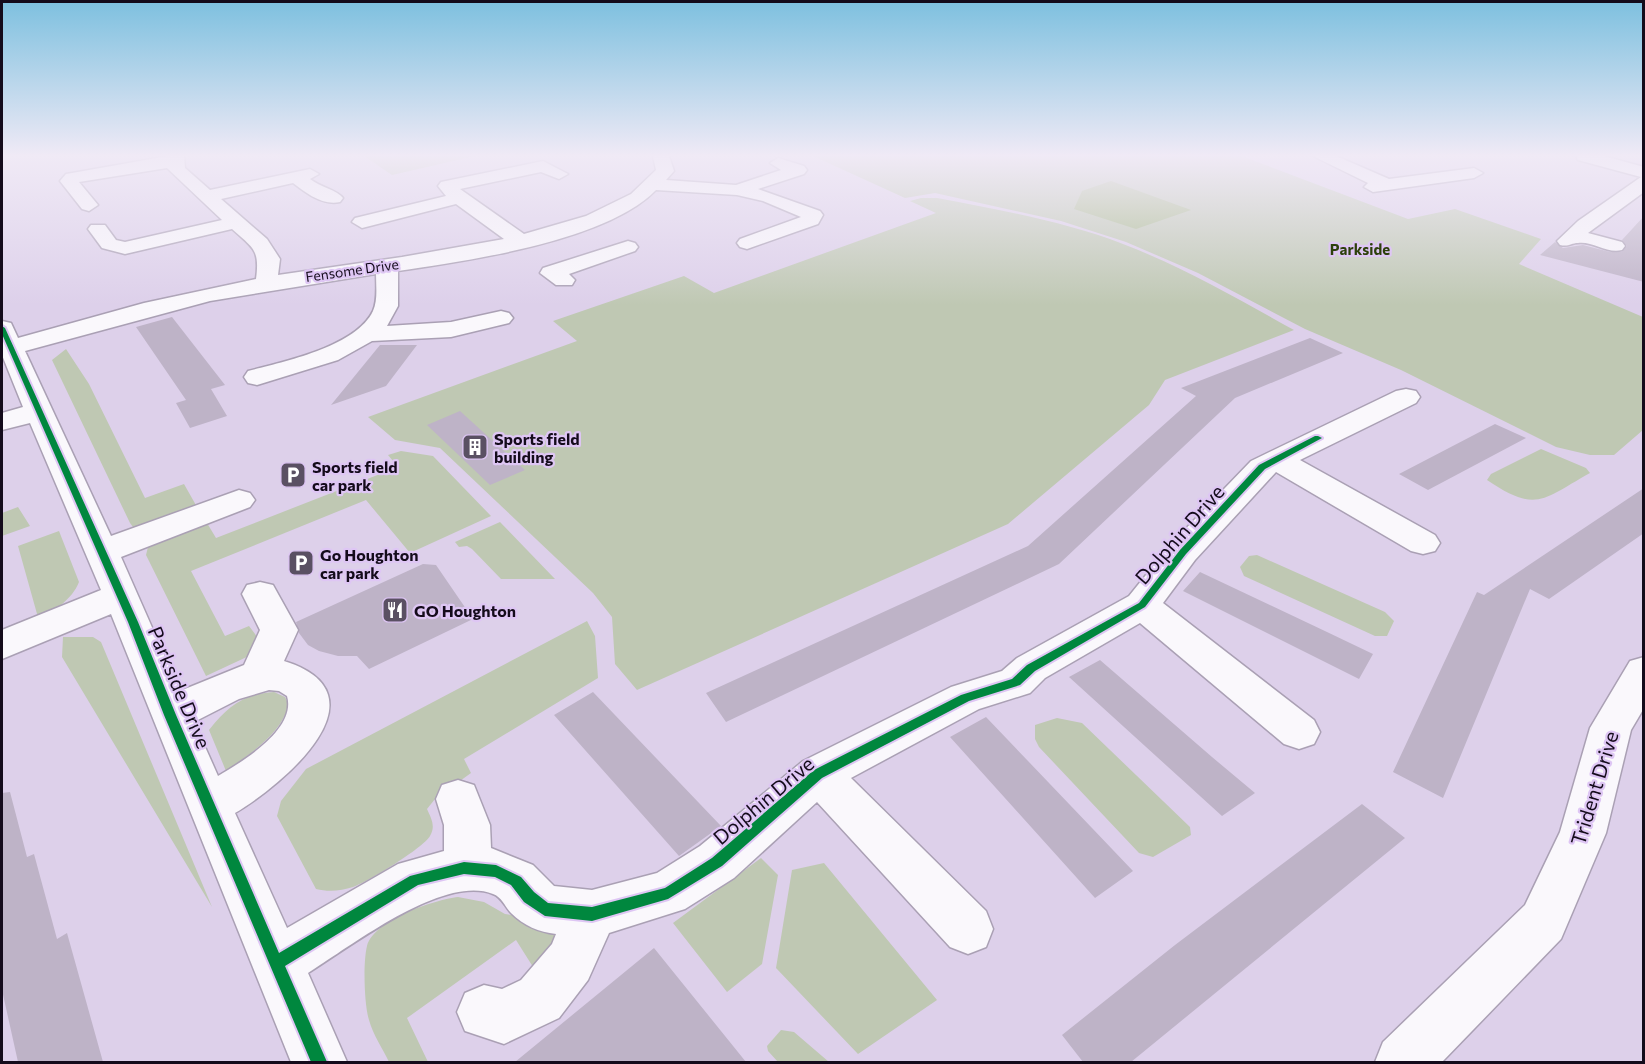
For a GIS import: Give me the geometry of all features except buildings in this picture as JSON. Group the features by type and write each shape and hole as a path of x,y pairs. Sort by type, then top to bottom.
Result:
{"street":[{"path":"218,206 260,243 270,259 266,282"},
{"path":"362,222 428,206"},
{"path":"470,206 520,241"},
{"name":"Fensome Drive","path":"6,338 266,282 387,265 520,241 587,224 627,206"},
{"path":"747,243 812,220 813,215 790,206"},
{"path":"1615,246 1570,238 1617,206"},
{"path":"98,229 109,244 126,248 237,222"},
{"path":"564,280 551,273 634,250 587,224"},
{"path":"256,377 323,357 376,327 385,310 387,265"},
{"path":"366,334 442,333 471,328 501,318"},
{"name":"Parkside Drive","path":"6,338 40,411 320,1062"},
{"name":"Dolphin Drive","path":"278,962 415,880 464,868 496,872 516,881 529,897 545,909 592,914 668,893 717,862 818,774 965,698 1016,682 1031,668 1142,605 1183,552 1262,466 1406,397"},
{"path":"2,422 40,411"},
{"path":"1276,459 1424,543"},
{"path":"101,552 239,500"},
{"path":"258,677 279,630 260,594"},
{"path":"2,645 120,596"},
{"path":"1142,605 1299,732"},
{"name":"Trident Drive","path":"1403,1062 1543,922 1583,833 1611,728 1644,672"},
{"name":"Parkside Drive","path":"171,716 224,688 258,677 282,675 303,686 310,703 304,729 247,783 210,804"},
{"path":"818,774 968,928"},
{"path":"458,799 468,821 470,843 464,868"},
{"path":"484,1012 504,1017 540,999 570,962 592,914"}],"green space":[{"path":"920,206 975,206 1100,236 1189,273 1294,330 1165,380 1149,405 1008,524 637,690 615,664 612,617 593,593 440,448 395,440 368,417 577,341 553,321 684,276 714,293 936,213"},
{"path":"992,206 1373,206 1408,219 1455,209 1541,239 1519,264 1643,317 1643,430 1614,455 1590,455 1556,447 1401,370 1305,329 1198,273 1126,242 1061,221"},
{"path":"1075,206 1179,206 1191,210 1136,229 1074,209"},
{"path":"66,349 89,384 145,498 184,484 197,507 133,527 52,360"},
{"path":"1541,449 1586,468 1590,473 1550,496 1529,500 1504,491 1487,480 1491,474"},
{"path":"401,451 433,456 491,516 410,553 366,500 191,571 225,636 249,626 258,638 251,655 206,676 146,555 148,547 207,523 216,538 398,467 388,455"},
{"path":"18,507 30,526 2,536 2,513"},
{"path":"500,522 555,579 501,579 472,549 467,546 459,547 455,542"},
{"path":"59,531 79,582 67,599 39,621 18,546"},
{"path":"1257,555 1385,612 1394,621 1387,636 1375,636 1244,576 1240,567 1249,556"},
{"path":"587,621 595,636 598,678 464,759 471,773 435,799 427,809 432,822 432,832 407,856 353,887 335,891 316,889 277,816 281,801 306,769"},
{"path":"63,637 93,637 101,642 212,907 62,657"},
{"path":"274,692 285,697 289,705 285,716 264,742 226,771 209,730 237,703 253,695"},
{"path":"1057,718 1082,723 1190,827 1191,835 1153,857 1139,853 1039,747 1035,739 1035,725"},
{"path":"761,858 778,875 762,964 727,992 673,923"},
{"path":"824,863 937,1000 858,1054 776,968 792,870"},
{"path":"458,897 484,902 505,914 537,918 564,936 540,978 516,940 407,1018 428,1062 389,1062 373,1031 367,1013 365,972 367,946 372,936 381,927 406,912"},
{"path":"781,1030 794,1032 829,1062 778,1062 768,1051 767,1046"}],"cycle path":[{"path":"2,328 133,622 170,715 319,1062"},
{"path":"278,962 415,880 464,868 496,871 516,881 529,897 545,909 592,914 668,893 717,862 818,774 965,698 1016,682 1031,668 1142,605 1183,552 1262,467 1318,438"}],"place":[{"name":"Sports field building","path":"475,447"},
{"name":"Sports field car park","path":"293,475"},
{"name":"Go Houghton car park","path":"301,563"},
{"name":"GO Houghton","path":"395,610"}],"district":[{"name":"Parkside","path":"1360,249"}]}
